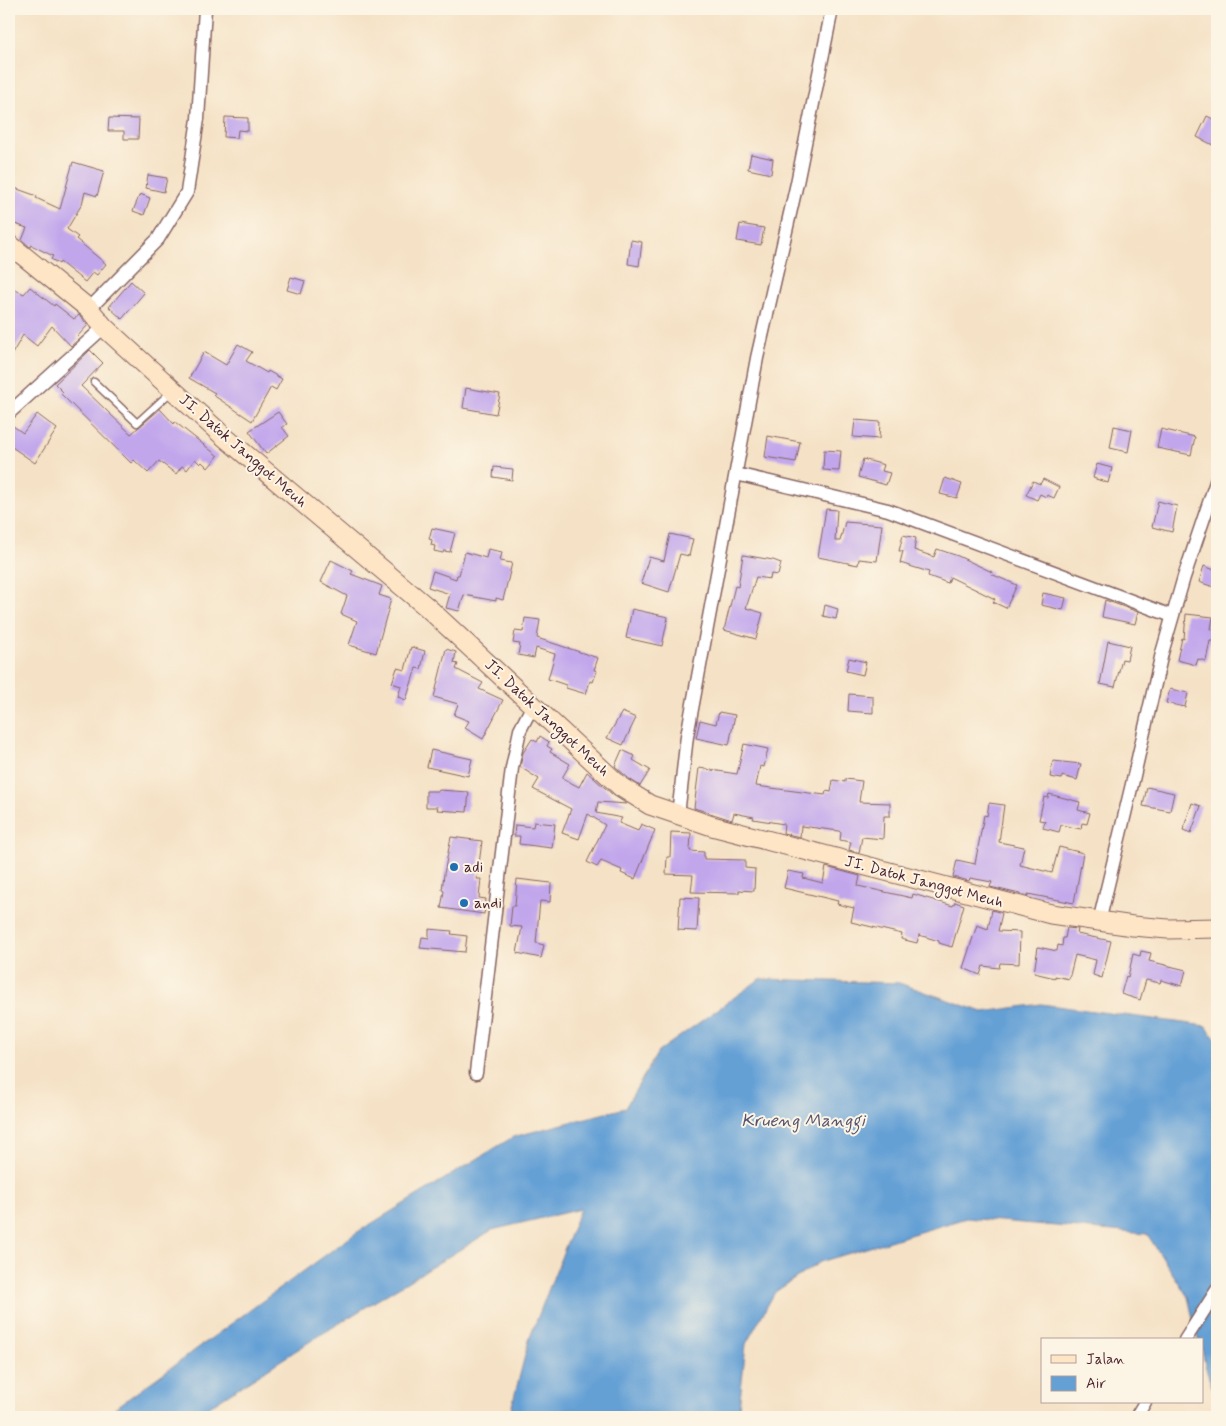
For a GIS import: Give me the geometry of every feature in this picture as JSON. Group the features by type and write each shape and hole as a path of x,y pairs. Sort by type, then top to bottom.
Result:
{"street":[{"path":"89,309 158,239 187,192 198,119 205,9"},
{"path":"678,815 687,736 757,358 797,184 832,9"},
{"name":"JI. Datok Janggot Meuh","path":"9,244 89,309 104,327 221,434 428,608 621,787 650,805 678,815 984,898 1051,914 1099,922 1168,929 1217,928"},
{"path":"9,413 104,327"},
{"path":"736,474 888,510 1172,616"},
{"path":"1099,922 1162,653 1172,616 1217,480"},
{"path":"476,1073 512,768 520,730 533,705"},
{"path":"1186,1338 1217,1290"},
{"path":"1136,1417 1144,1404"}],"lane":[{"path":"94,382 137,423 173,390"}],"water":[{"name":"Krueng Manggi","path":"760,979 899,983 983,1012 1041,1004 1206,1026 1217,1041 1217,1401 1205,1364 1204,1338 1198,1338 1188,1297 1147,1234 966,1218 820,1262 775,1292 746,1344 738,1417 509,1417 529,1340 580,1209 492,1230 320,1335 193,1417 103,1417 356,1233 513,1137 625,1108 658,1052"}],"building":[{"path":"1207,116 1217,121 1217,147 1197,137"},
{"path":"225,117 248,118 248,131 238,130 237,138 224,137"},
{"path":"109,118 139,119 138,139 124,139 124,131 108,131"},
{"path":"751,154 773,159 771,174 748,169"},
{"path":"73,162 104,171 97,196 85,192 82,204 67,229 106,264 97,275 93,272 85,282 60,262 59,264 51,259 53,256 31,245 30,247 22,240 27,228 9,222 9,186 37,196 36,198 60,209"},
{"path":"148,175 167,178 164,192 146,188"},
{"path":"140,194 150,198 144,215 133,211"},
{"path":"740,224 764,228 761,245 737,241"},
{"path":"631,240 642,242 639,266 628,264"},
{"path":"291,277 305,281 301,294 287,290"},
{"path":"131,281 144,293 122,319 109,307"},
{"path":"9,287 24,294 30,287 74,319 79,315 88,325 77,337 79,339 71,346 52,326 37,346 23,335 9,359"},
{"path":"238,344 252,352 246,361 282,379 276,390 271,387 252,421 213,395 215,393 189,378 204,352 226,365"},
{"path":"90,350 103,363 81,386 131,434 160,409 174,424 175,422 218,456 208,468 202,462 200,464 195,459 187,470 182,466 176,474 159,461 148,473 134,460 131,463 61,394 63,392 55,384"},
{"path":"466,388 500,394 496,414 463,408"},
{"path":"278,412 287,424 282,427 289,436 266,454 249,431"},
{"path":"37,414 57,429 35,463 9,445 9,433 13,426 23,433"},
{"path":"855,420 880,422 879,439 853,437"},
{"path":"1114,426 1132,430 1128,452 1110,448"},
{"path":"1161,429 1195,437 1191,455 1157,448"},
{"path":"768,436 800,442 796,462 765,457"},
{"path":"824,450 841,451 839,471 823,470"},
{"path":"863,459 884,465 882,471 890,473 886,485 858,477"},
{"path":"1097,464 1112,468 1108,483 1093,478"},
{"path":"494,467 513,469 512,480 493,477"},
{"path":"945,478 962,484 957,498 940,494"},
{"path":"1043,479 1059,487 1054,498 1040,494 1037,500 1026,495 1033,481 1040,484"},
{"path":"1158,501 1177,506 1172,532 1152,527"},
{"path":"826,509 837,510 835,541 840,541 845,522 882,525 877,561 859,559 858,565 818,557"},
{"path":"432,528 455,533 450,552 434,551 435,546 431,545 432,540 429,539"},
{"path":"670,534 693,539 689,556 680,554 669,592 641,583 649,557 664,561"},
{"path":"903,535 916,538 914,550 934,557 937,549 958,556 992,572 991,574 1017,585 1006,608 993,602 995,599 950,577 948,583 928,576 929,572 900,563 903,551 899,551"},
{"path":"488,549 502,552 500,561 512,563 503,600 496,598 496,601 464,595 459,611 446,608 450,594 428,587 433,571 456,579 457,575 459,575 465,552 486,558"},
{"path":"743,555 781,563 778,575 771,574 770,579 756,577 746,608 763,613 756,639 724,630 735,586 738,587"},
{"path":"331,560 353,571 351,574 382,586 379,595 391,599 376,653 349,645 357,621 341,614 347,596 321,582"},
{"path":"1204,566 1217,571 1217,588 1199,582"},
{"path":"1043,593 1066,598 1063,610 1041,605"},
{"path":"1105,600 1138,612 1135,624 1102,617"},
{"path":"825,605 838,609 836,619 823,616"},
{"path":"632,609 668,617 662,646 626,638"},
{"path":"1186,614 1213,617 1211,629 1217,630 1215,641 1210,641 1206,661 1198,659 1196,665 1177,660 1182,638 1184,639"},
{"path":"525,618 540,620 537,638 598,658 594,670 597,671 593,682 590,681 586,694 566,688 566,685 548,679 555,654 536,648 534,658 518,655 520,644 513,643 515,631 523,632"},
{"path":"1108,641 1130,646 1127,660 1122,659 1115,687 1100,684"},
{"path":"411,647 425,651 421,669 416,668 406,700 398,697 401,686 392,683 397,668 405,670"},
{"path":"446,649 456,652 454,663 458,664 456,669 483,683 479,689 503,700 483,739 465,728 469,721 454,715 458,704 434,697"},
{"path":"849,658 866,662 863,675 846,671"},
{"path":"1170,689 1188,693 1185,707 1166,703"},
{"path":"849,694 873,696 873,713 848,711"},
{"path":"622,712 636,718 623,745 607,738"},
{"path":"719,712 735,715 729,745 696,738 700,720 716,724"},
{"path":"540,736 549,742 547,746 552,749 550,752 570,764 562,778 579,787 587,772 613,795 627,804 598,802 596,813 622,818 619,823 638,831 641,824 655,830 635,879 621,873 622,870 601,861 597,867 587,862 605,825 588,814 579,839 562,833 571,809 533,789 539,779 520,767 523,753 532,739 537,742"},
{"path":"744,744 768,749 764,767 760,766 756,786 825,795 826,791 831,792 833,780 845,782 845,779 862,781 859,802 890,803 890,816 884,816 883,839 862,837 859,853 849,850 851,842 840,840 841,833 839,831 801,826 800,837 783,833 784,824 753,819 754,817 734,813 732,820 694,808 699,768 737,774"},
{"path":"431,750 472,759 468,776 427,767"},
{"path":"622,750 635,756 633,760 650,770 640,786 615,766"},
{"path":"1053,761 1081,764 1077,780 1062,776 1062,779 1050,777"},
{"path":"1147,787 1174,793 1170,811 1143,806"},
{"path":"426,791 469,792 467,812 437,810 438,807 426,807"},
{"path":"1049,794 1080,802 1078,810 1090,813 1087,824 1082,823 1081,829 1061,825 1059,832 1043,828 1045,821 1039,820 1044,797 1048,798"},
{"path":"989,803 1004,805 999,842 1024,847 1020,865 1052,873 1059,847 1083,853 1074,903 1028,894 1028,896 990,887 992,882 970,878 969,881 953,877 957,860 975,864 984,815 987,816"},
{"path":"1192,803 1201,806 1191,833 1183,830"},
{"path":"534,822 555,824 552,848 519,844 520,836 514,836 515,825 533,827"},
{"path":"671,832 691,833 690,851 704,852 704,859 745,860 745,868 755,869 754,891 739,890 739,893 691,892 693,875 666,874 667,857 670,857"},
{"path":"451,837 482,841 477,879 481,879 479,898 486,899 484,914 441,908 444,874"},
{"path":"826,867 860,876 858,886 912,898 913,894 953,906 955,902 964,905 952,947 919,935 917,943 901,939 902,934 851,922 854,908 837,904 838,901 784,888 788,871 804,874 803,878 823,883"},
{"path":"517,879 551,883 550,902 540,901 536,943 544,945 541,958 517,953 522,927 510,926 512,906 515,906"},
{"path":"680,897 699,898 697,931 678,930"},
{"path":"992,910 1002,913 998,931 1020,932 1019,964 1000,963 999,968 983,966 980,975 963,968 977,925 988,929"},
{"path":"1067,928 1078,929 1077,934 1111,941 1102,978 1093,975 1096,960 1075,955 1069,979 1034,973 1038,947 1057,951 1058,945 1062,946"},
{"path":"429,929 452,931 451,934 467,936 465,952 420,948 422,937 429,938"},
{"path":"1141,951 1151,953 1149,961 1186,970 1182,986 1161,980 1160,983 1146,980 1140,1000 1121,994 1126,976 1128,977 1133,954 1140,956"}],"place":[{"name":"adi","path":"454,867"},
{"name":"andi","path":"464,903"}]}
